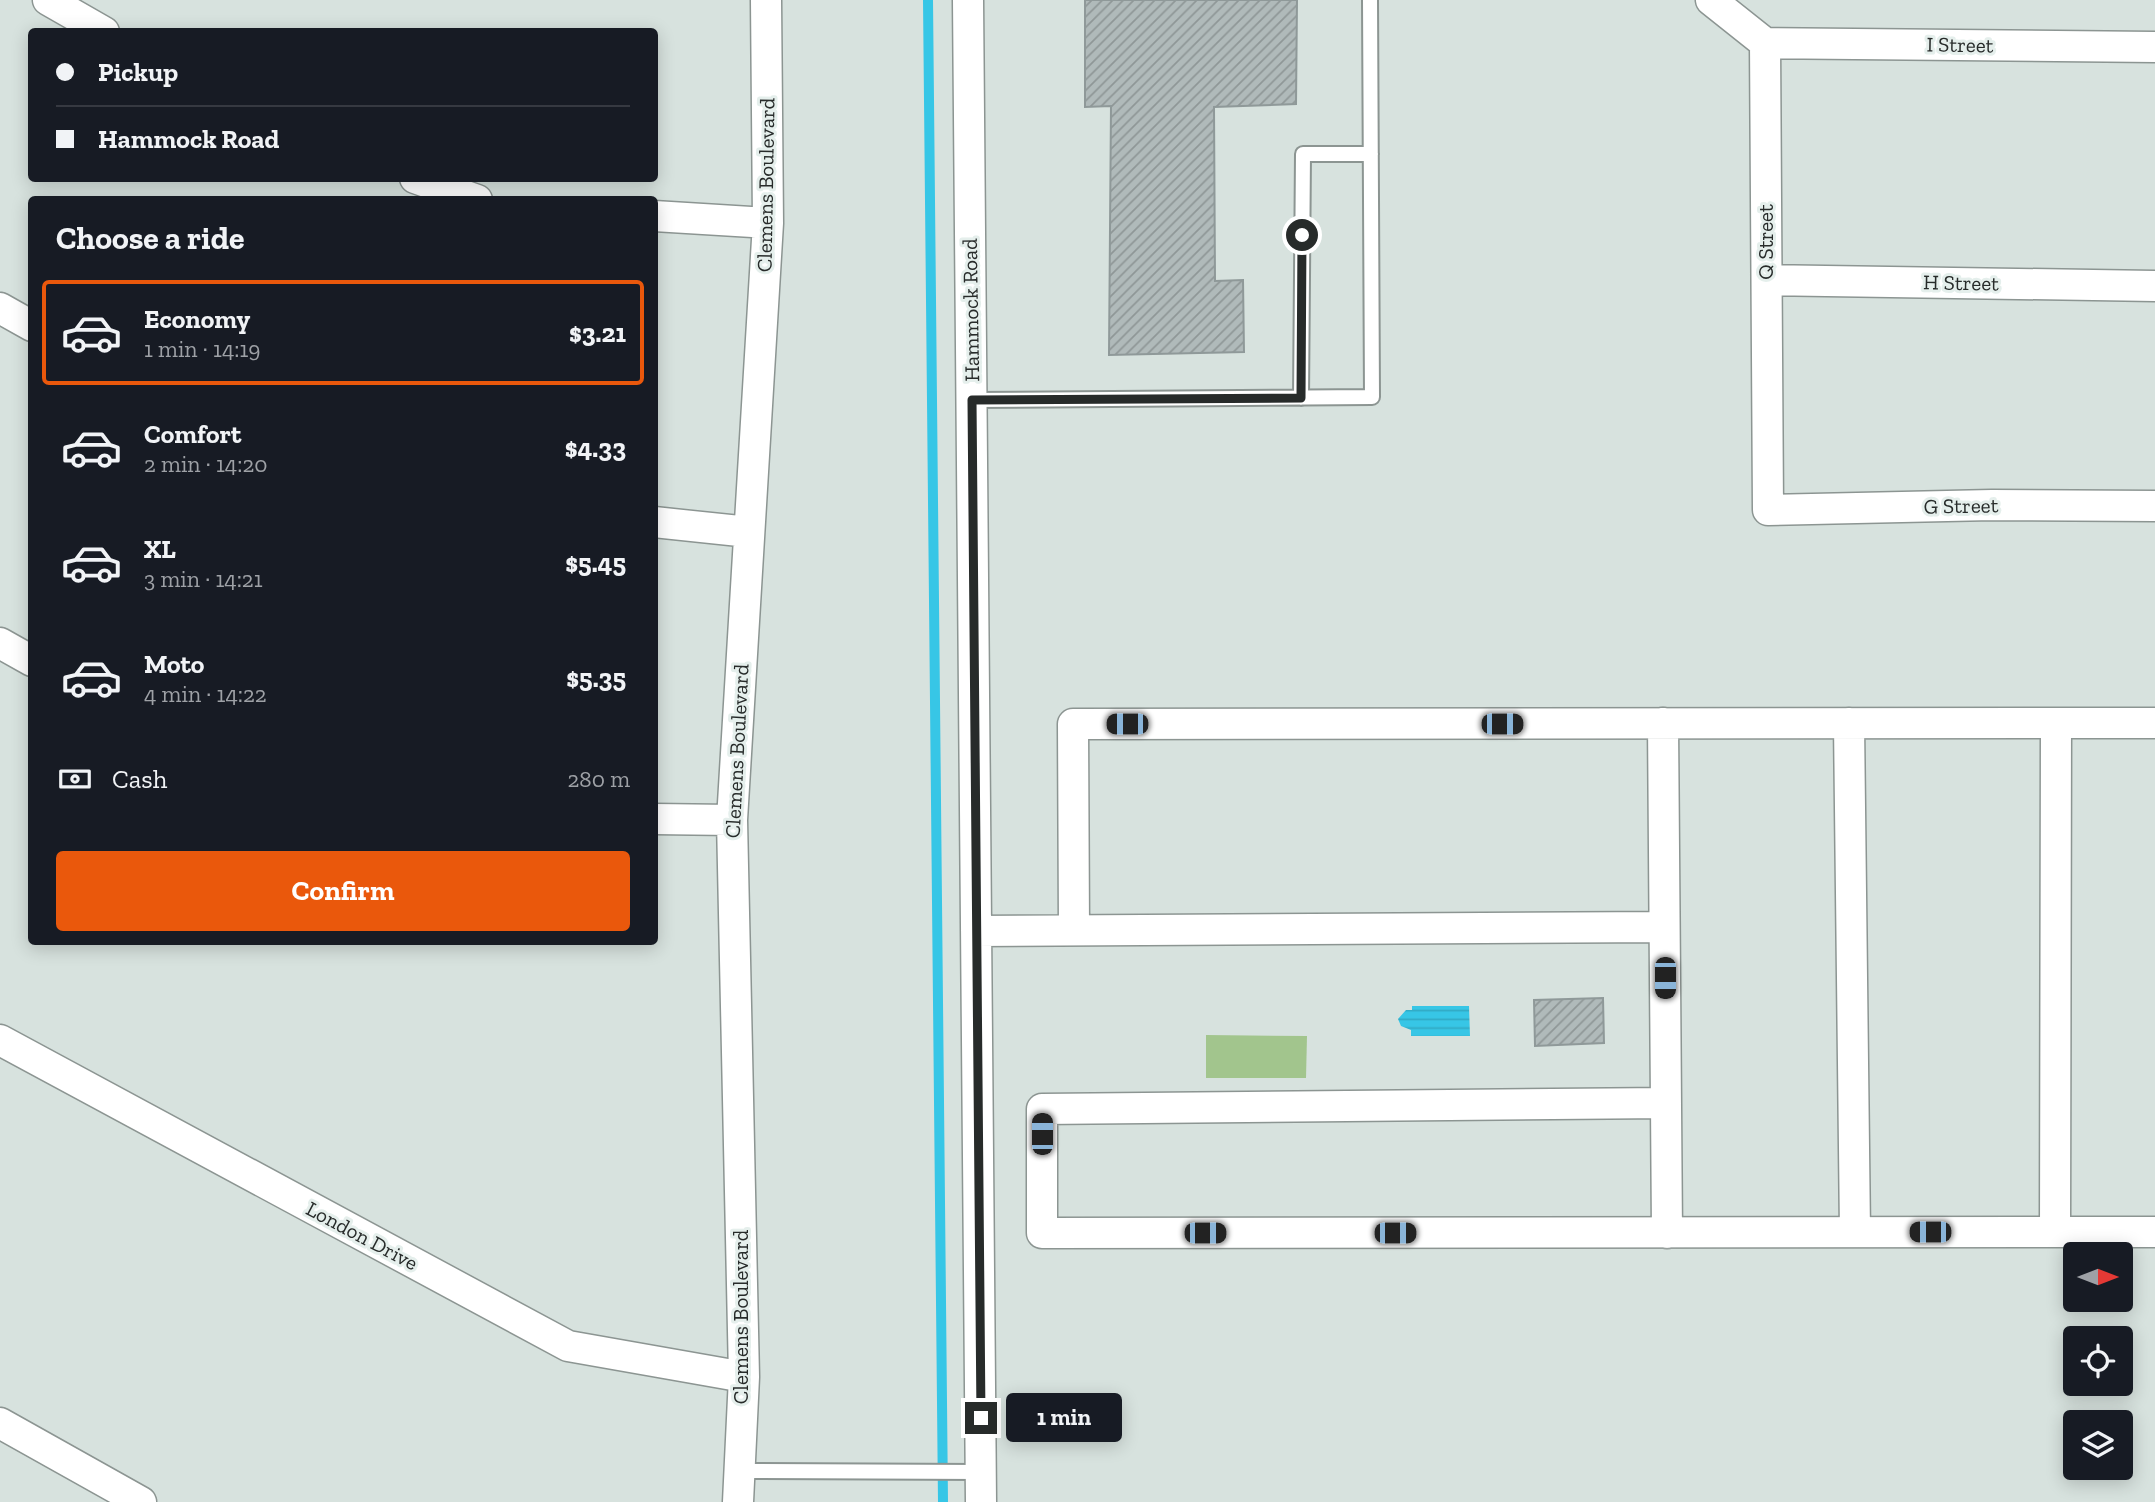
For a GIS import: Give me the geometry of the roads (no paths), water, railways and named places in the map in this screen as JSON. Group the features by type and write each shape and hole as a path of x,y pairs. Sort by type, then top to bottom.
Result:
{"street":[{"path":"48,0 97,28"},
{"name":"Clemens Boulevard","path":"738,1502 744,1377 732,820 768,223 766,0"},
{"name":"Hammock Road","path":"968,0 981,1502"},
{"path":"1711,0 1765,43"},
{"name":"I Street","path":"1765,43 2155,47"},
{"name":"Q Street","path":"1765,43 1768,510"},
{"path":"426,182 466,196"},
{"path":"658,216 768,223"},
{"name":"H Street","path":"1767,280 2155,286"},
{"path":"0,308 28,324"},
{"name":"G Street","path":"1768,510 1992,505 2155,506"},
{"path":"658,522 749,532"},
{"path":"0,643 28,660"},
{"path":"1663,723 1667,1233"},
{"path":"1849,723 1855,1232"},
{"path":"2055,1232 2056,723"},
{"path":"1074,930 1073,724 2155,723"},
{"path":"658,819 732,820"},
{"path":"976,931 1664,928"},
{"name":"London Drive","path":"0,1040 568,1346 744,1377"},
{"path":"1666,1103 1042,1109 1042,1233 2155,1232"},
{"path":"0,1423 141,1502"}],"lane":[{"path":"972,400 1372,397 1370,0"},
{"path":"1301,398 1303,153 1371,154"},
{"path":"739,1471 981,1472"}],"water":[{"path":"1412,1006 1469,1006 1470,1036 1411,1036 1411,1030 1401,1026 1398,1019 1406,1010 1412,1010"}],"waterway":[{"path":"928,0 943,1502"}]}
